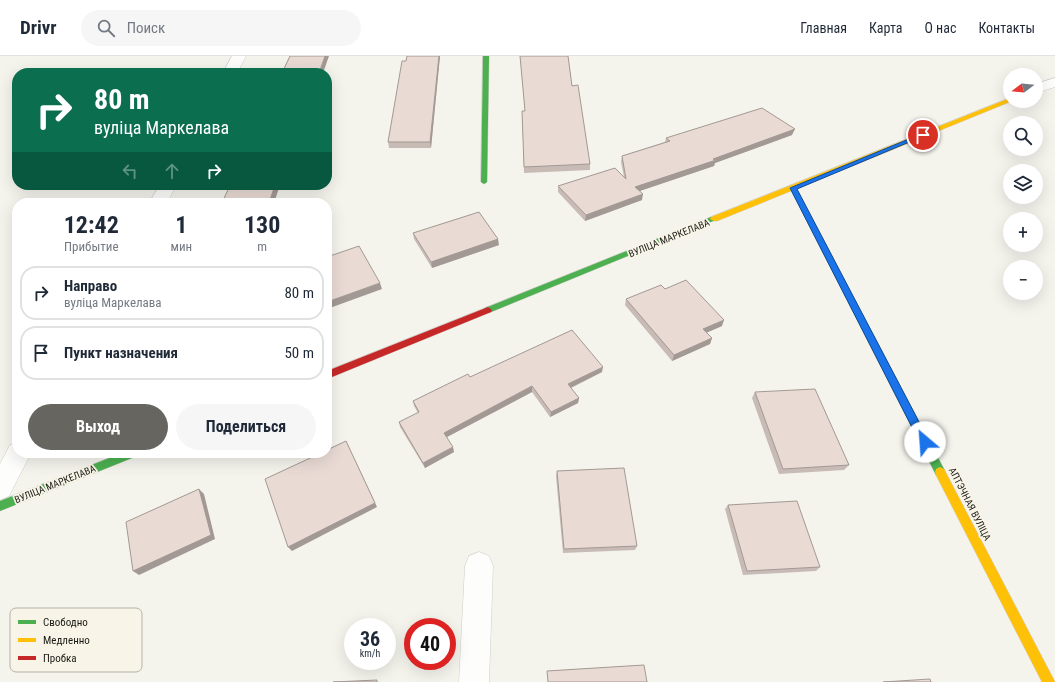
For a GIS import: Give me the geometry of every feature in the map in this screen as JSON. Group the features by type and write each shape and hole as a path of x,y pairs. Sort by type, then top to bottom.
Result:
{"street":[{"path":"233,68 239,56"},
{"path":"484,182 486,56"},
{"path":"1043,86 1055,82"},
{"name":"ВУЛІЦА МАРКЕЛАВА","path":"332,373 1003,103"},
{"name":"АПТЭЧНАЯ ВУЛІЦА","path":"793,188 1049,682"},
{"path":"0,488 16,458"},
{"name":"ВУЛІЦА МАРКЕЛАВА","path":"0,506 120,458"},
{"path":"474,682 479,566"}],"building":[{"path":"290,56 325,56 321,68 284,68"},
{"path":"407,56 439,56 430,142 388,142 402,61 406,61"},
{"path":"520,56 568,56 572,86 578,85 590,164 524,167 522,111 525,111"},
{"path":"762,108 795,129 713,159 716,160 635,187 643,194 586,215 558,186 615,168 626,179 622,156 670,141 666,138"},
{"path":"228,190 273,190 271,198 224,198"},
{"path":"479,212 498,239 431,262 413,233"},
{"path":"359,246 380,283 332,300 332,255"},
{"path":"686,280 724,320 703,329 712,338 674,355 626,299 661,285 665,289"},
{"path":"572,330 603,367 568,384 579,398 551,412 532,386 444,433 453,447 423,463 399,422 419,412 413,401 468,374 470,377"},
{"path":"815,389 849,465 783,469 755,392"},
{"path":"346,441 375,503 288,547 265,479 310,458 332,458 332,448"},
{"path":"624,468 637,546 564,549 557,471"},
{"path":"199,489 211,535 133,571 126,522"},
{"path":"797,501 820,567 747,571 728,505"},
{"path":"644,665 647,682 548,682 547,671"},
{"path":"930,679 931,682 883,682"},
{"path":"377,680 377,682 333,682"}],"traffic: fast":[{"path":"484,182 486,56"},
{"path":"793,188 940,472"},
{"path":"488,310 714,219"},
{"path":"0,506 120,458"}],"traffic: slow":[{"path":"714,219 1003,103"},
{"path":"940,472 1049,682"}],"traffic: jam":[{"path":"332,373 488,310"}],"route":[{"path":"923,135 793,188 925,442"}]}
